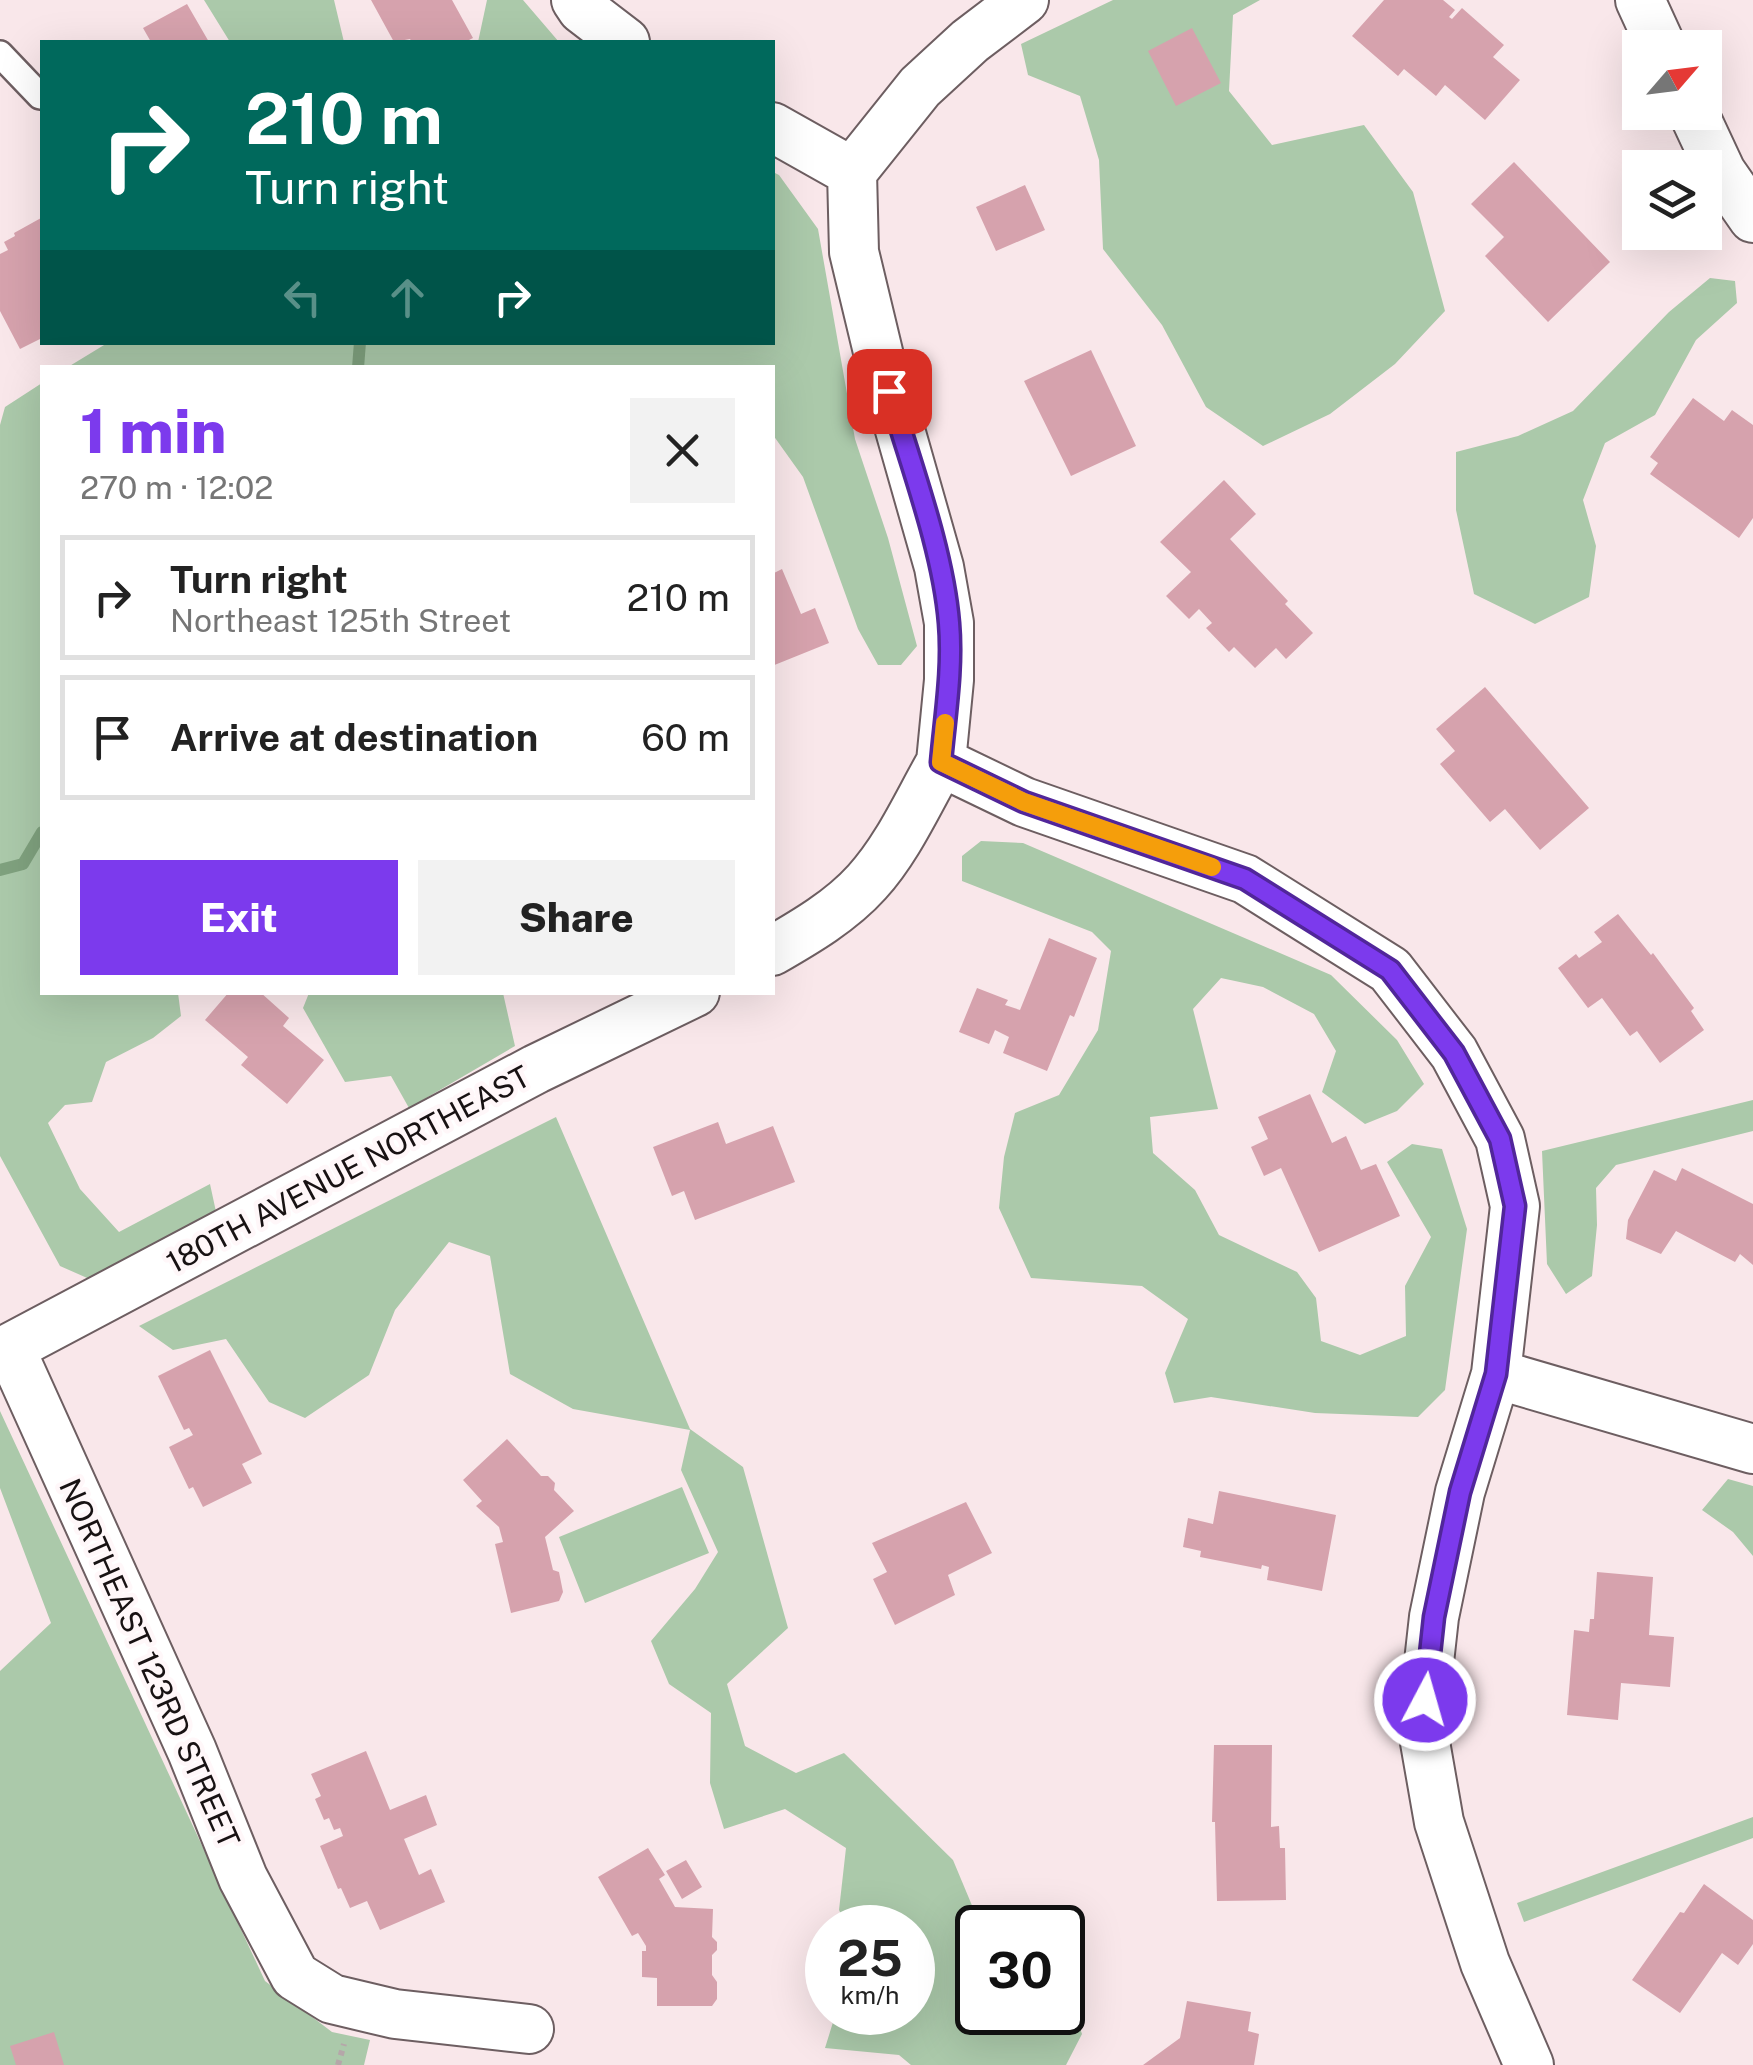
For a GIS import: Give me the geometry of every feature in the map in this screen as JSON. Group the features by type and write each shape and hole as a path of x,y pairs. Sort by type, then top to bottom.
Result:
{"street":[{"path":"576,0 622,40"},
{"path":"775,950 813,928 866,882 900,836 941,762 950,623 940,567 879,356 854,252 852,172 920,87 970,40 1024,0"},
{"path":"1640,0 1654,30"},
{"path":"775,129 852,172"},
{"path":"1700,130 1720,172 1753,218"},
{"path":"941,762 1024,802 1245,879 1390,970 1454,1053 1500,1139 1515,1206 1496,1374 1456,1510 1434,1617 1422,1725 1439,1822 1485,1964 1529,2065"},
{"name":"180TH AVENUE NORTHEAST","path":"4,1351 536,1069 689,995"},
{"name":"NORTHEAST 123RD STREET","path":"4,1351 192,1750 244,1878 295,1976 332,1999 382,2011 529,2028"},
{"path":"1496,1374 1753,1448"}],"lane":[{"path":"0,54 40,96"}],"green space":[{"path":"204,0 334,0 344,40 229,40"},
{"path":"487,0 523,0 557,40 478,40"},
{"path":"1113,0 1260,0 1233,15 1229,91 1272,145 1364,125 1413,192 1445,311 1395,364 1330,414 1263,446 1206,407 1162,325 1103,249 1099,160 1080,96 1028,75 1021,44"},
{"path":"775,173 818,229 855,439 888,538 917,646 901,665 878,665 858,629 803,477 775,438 775,365 71,365 104,345 775,345"},
{"path":"1710,278 1735,281 1737,303 1696,340 1655,415 1605,443 1583,500 1596,546 1589,597 1535,624 1474,594 1456,510 1456,452 1518,436 1573,411 1669,312"},
{"path":"40,384 40,995 178,995 181,1016 153,1038 106,1062 92,1102 65,1105 48,1123 80,1189 119,1232 210,1184 218,1221 94,1281 60,1266 0,1156 0,425 5,407"},
{"path":"981,841 1023,843 1331,975 1397,1040 1424,1084 1397,1111 1365,1124 1322,1092 1336,1051 1314,1014 1263,987 1221,978 1193,1009 1218,1109 1150,1117 1153,1153 1195,1190 1219,1235 1297,1272 1316,1298 1321,1341 1360,1355 1406,1336 1405,1286 1431,1237 1387,1162 1412,1144 1442,1149 1467,1229 1445,1390 1418,1417 1315,1413 1211,1397 1174,1403 1165,1373 1188,1319 1142,1286 1031,1278 999,1208 1004,1157 1015,1113 1059,1095 1098,1030 1111,951 1092,932 962,881 962,856"},
{"path":"308,995 503,995 515,1046 409,1108 391,1076 345,1082 303,1008"},
{"path":"1753,1100 1753,1131 1616,1165 1596,1188 1592,1276 1566,1294 1547,1264 1542,1151"},
{"path":"556,1117 690,1429 743,1467 788,1628 727,1684 745,1746 796,1773 844,1753 953,1860 972,1905 955,1905 955,2035 1081,2035 1066,2065 911,2065 899,2055 825,2048 829,2035 935,2035 935,1905 840,1905 846,1848 785,1809 724,1829 710,1783 711,1713 669,1684 651,1641 695,1589 718,1552 681,1470 690,1430 573,1409 510,1374 490,1256 449,1242 395,1310 369,1375 305,1418 269,1402 226,1339 173,1350 139,1326"},
{"path":"0,1411 265,1981 332,2032 370,2040 364,2065 0,2065 0,1671 51,1623 0,1488"},
{"path":"1728,1479 1753,1486 1753,1556 1733,1532 1702,1510"},
{"path":"682,1487 709,1553 585,1603 559,1537"},
{"path":"1753,1817 1753,1838 1524,1922 1517,1903"}],"building":[{"path":"371,0 452,0 473,38 469,40 393,40"},
{"path":"1384,0 1443,0 1455,10 1449,17 1452,19 1462,8 1504,45 1493,57 1520,80 1485,120 1445,85 1436,96 1404,69 1398,76 1352,36"},
{"path":"187,4 208,40 150,40 143,28"},
{"path":"1192,28 1221,83 1176,106 1148,51"},
{"path":"1514,162 1610,262 1548,322 1485,256 1504,237 1471,204"},
{"path":"1025,185 1045,230 996,251 976,207"},
{"path":"40,219 40,339 20,349 0,311 0,254 8,250 4,242"},
{"path":"1091,350 1136,446 1071,476 1024,381"},
{"path":"1693,398 1724,421 1732,410 1753,425 1753,518 1739,538 1650,474 1658,463 1650,457"},
{"path":"1224,480 1256,514 1230,539 1313,633 1286,659 1276,648 1255,668 1234,647 1229,652 1206,628 1212,623 1199,609 1189,619 1166,596 1191,572 1160,542"},
{"path":"782,569 801,614 815,608 829,643 775,665 775,572"},
{"path":"1485,687 1589,808 1540,850 1505,809 1490,822 1440,764 1455,751 1436,729"},
{"path":"1618,914 1694,1008 1691,1011 1704,1030 1660,1063 1637,1031 1630,1036 1602,998 1588,1008 1558,968 1602,942 1594,932"},
{"path":"1049,938 1097,958 1047,1071 1003,1053 1009,1037 995,1030 989,1044 959,1032 977,988 1008,1000 1005,1005 1020,1010"},
{"path":"226,995 263,995 289,1018 283,1026 324,1060 287,1104 241,1065 248,1057 205,1020"},
{"path":"1310,1094 1332,1143 1346,1136 1361,1170 1376,1164 1400,1216 1319,1252 1281,1168 1264,1176 1251,1147 1268,1139 1258,1117"},
{"path":"718,1122 726,1144 773,1126 795,1182 695,1220 684,1191 672,1196 653,1147"},
{"path":"1682,1168 1753,1204 1753,1265 1740,1254 1735,1262 1676,1231 1661,1254 1626,1239 1628,1220 1654,1170 1676,1181"},
{"path":"210,1350 262,1454 242,1464 252,1483 203,1507 193,1487 189,1489 169,1447 193,1435 189,1428 184,1430 158,1376"},
{"path":"507,1439 541,1476 548,1476 555,1483 554,1490 574,1511 545,1537 553,1570 559,1572 563,1592 559,1601 511,1613 495,1544 503,1542 499,1527 476,1506 482,1501 463,1480"},
{"path":"1219,1491 1336,1515 1322,1591 1267,1580 1269,1567 1262,1565 1261,1569 1200,1557 1201,1551 1183,1547 1188,1518 1213,1524"},
{"path":"966,1502 992,1553 948,1575 955,1595 895,1625 873,1579 887,1572 872,1543"},
{"path":"1597,1572 1653,1577 1649,1635 1674,1637 1670,1687 1621,1683 1618,1720 1567,1715 1574,1630 1589,1632 1590,1619 1594,1619"},
{"path":"1214,1745 1272,1745 1271,1827 1279,1826 1280,1848 1285,1848 1286,1900 1217,1901 1212,1822"},
{"path":"366,1751 390,1810 426,1795 437,1825 404,1839 419,1875 431,1869 445,1902 380,1930 367,1901 350,1908 341,1888 338,1889 320,1846 343,1836 340,1828 334,1830 329,1818 324,1820 315,1799 321,1796 311,1774"},
{"path":"648,1848 665,1875 659,1879 675,1907 713,1909 712,1937 717,1950 712,1955 712,1975 717,1982 717,1999 712,2006 657,2006 657,1978 642,1977 642,1951 646,1951 646,1946 638,1933 632,1936 598,1877"},
{"path":"686,1860 702,1887 682,1899 666,1871"},
{"path":"1704,1884 1753,1920 1753,1944 1738,1965 1722,1953 1680,2013 1632,1980"},
{"path":"1187,2001 1251,2012 1248,2031 1259,2034 1254,2065 1143,2065 1180,2038"},
{"path":"54,2032 64,2065 16,2065 10,2046"}],"waterway":[{"path":"358,365 360,345"},
{"path":"0,870 23,864 40,835"}],"slow traffic":[{"path":"945,723 941,762 1024,802 1212,867"}],"route":[{"path":"889,391 940,567 950,623 941,762 1024,802 1245,879 1390,970 1454,1053 1500,1139 1515,1206 1496,1374 1460,1492 1434,1617 1425,1700"}]}
